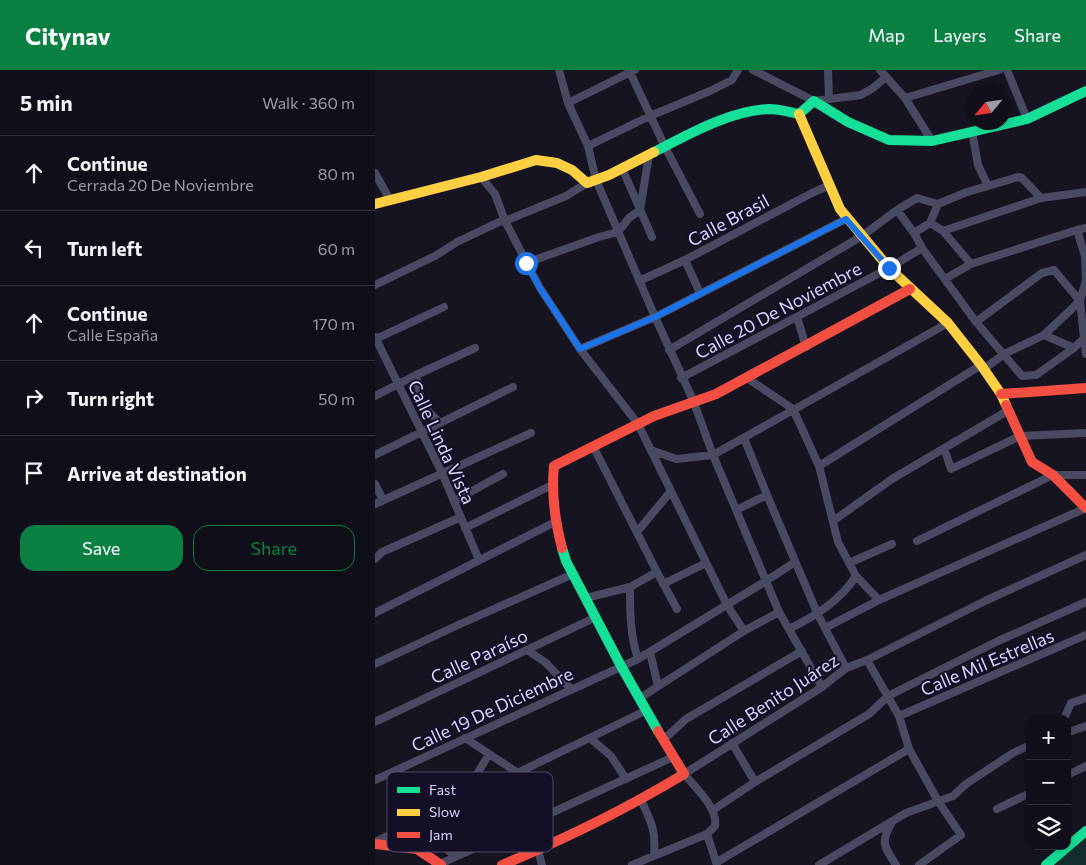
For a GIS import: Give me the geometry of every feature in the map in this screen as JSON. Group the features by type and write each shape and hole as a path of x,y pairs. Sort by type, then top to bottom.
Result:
{"main road":[{"path":"799,114 813,101 848,122 889,140 932,141 1027,119 1086,91"},
{"path":"375,204 481,177 536,160 557,163 591,182 726,120 761,110 783,110 799,114"},
{"path":"799,114 846,219 863,236 889,268 948,323 1001,394 1033,462 1053,475 1086,508"},
{"path":"553,843 641,800 684,774 621,666 566,561 555,522 552,486 554,466 638,424 693,400 716,394 910,289"},
{"path":"1001,394 1086,388"},
{"path":"1046,865 1086,831"},
{"path":"422,852 440,864"},
{"path":"502,865 533,852"}],"street":[{"path":"559,70 568,103 588,146 591,182 618,232 681,378 693,400 713,455 779,612 822,686"},
{"path":"588,146 732,80 738,70"},
{"path":"754,70 813,101 861,95 886,78"},
{"path":"828,70 829,99"},
{"path":"880,70 905,98 932,141"},
{"path":"905,98 999,70"},
{"path":"1007,70 1027,119"},
{"path":"568,103 631,71 650,116 700,214"},
{"path":"972,131 978,165 988,186"},
{"path":"526,263 618,232 629,218 640,210 649,155"},
{"path":"622,168 652,237"},
{"path":"375,173 390,200"},
{"path":"481,177 495,194 505,221 540,288 580,349 638,424 727,605 744,631"},
{"path":"669,350 863,236 897,210 917,198 939,204 967,192 1022,178 1041,198"},
{"path":"375,285 435,256 457,242 499,222 566,196 591,182"},
{"name":"Calle Brasil","path":"639,281 685,260 811,193 830,185"},
{"path":"943,231 1041,198 1086,192"},
{"path":"915,233 930,223 939,204"},
{"path":"897,210 976,322 1022,376 1035,376 1085,338"},
{"path":"580,349 655,317 846,219"},
{"path":"930,223 943,231 971,264"},
{"path":"945,279 971,264 1086,228"},
{"path":"819,466 1004,354 1044,335 1079,301 1086,280 1085,256 1077,230"},
{"name":"Calle 20 De Noviembre","path":"681,378 889,268 922,248"},
{"path":"685,260 700,293"},
{"path":"976,322 1042,273 1054,270 1079,301 1086,354"},
{"path":"376,342 444,307"},
{"path":"797,317 806,346"},
{"path":"651,450 676,459 713,455 948,323"},
{"path":"1044,335 1074,348"},
{"name":"Calle Linda Vista","path":"376,342 399,384 442,473 479,560"},
{"path":"375,396 475,348"},
{"path":"416,375 423,405 440,423"},
{"path":"747,378 793,409 819,466 838,542 856,576 879,600"},
{"path":"375,455 513,387"},
{"path":"833,521 892,479 1009,410"},
{"path":"375,504 531,433"},
{"path":"944,448 951,469 1020,436 1086,433"},
{"path":"744,438 818,614 847,668"},
{"path":"593,446 677,609"},
{"path":"454,500 503,474"},
{"path":"917,541 1053,475 1086,475"},
{"path":"375,484 383,500"},
{"path":"465,528 552,486"},
{"path":"637,532 671,490"},
{"path":"737,510 767,496"},
{"name":"Calle Benito Juárez","path":"825,628 879,600 1086,508"},
{"path":"375,559 379,550 461,517"},
{"path":"375,613 555,522"},
{"path":"849,563 892,544"},
{"name":"Calle Benito Juárez","path":"684,774 847,668 1086,554"},
{"name":"Calle 19 De Diciembre","path":"392,772 638,659 795,562"},
{"path":"663,584 706,563"},
{"path":"586,598 630,587 657,572"},
{"path":"375,664 573,574"},
{"path":"789,629 818,614 849,588 856,576"},
{"path":"630,587 629,620 638,659"},
{"path":"713,810 755,782 869,714 888,696 998,641 1086,602"},
{"path":"640,698 744,631 779,612"},
{"name":"Calle Paraíso","path":"375,722 596,617"},
{"name":"Calle Mil Estrellas","path":"899,716 1086,635"},
{"path":"527,650 545,662 571,689"},
{"path":"663,740 686,719 802,651"},
{"path":"650,652 658,686"},
{"path":"867,660 899,716 909,748 938,801 961,835 919,865"},
{"path":"1066,715 1071,703 1086,698"},
{"path":"520,772 647,710"},
{"path":"1071,731 1086,726"},
{"path":"465,738 516,772"},
{"path":"590,738 611,756 626,779"},
{"path":"732,743 755,782"},
{"path":"819,865 831,862 906,813 953,796 966,784 1013,753 1026,747"},
{"path":"707,834 717,864 909,748"},
{"path":"478,772 489,754"},
{"path":"553,812 673,757"},
{"path":"1071,773 1086,766"},
{"name":"Calle 19 De Diciembre","path":"375,780 387,774"},
{"path":"632,865 707,834 715,826 716,819 713,810 684,774"},
{"path":"997,809 1026,795"},
{"path":"641,800 655,835 654,855"},
{"path":"892,822 883,841 896,865"},
{"path":"375,843 387,837"},
{"path":"450,852 456,856"},
{"path":"440,864 465,852"},
{"path":"539,852 542,865"}],"green space":[{"path":"1086,839 1086,865 1052,865"}],"traffic: fast":[{"path":"799,114 814,101 848,122 889,140 932,141 1027,119 1086,91"},
{"path":"654,152 710,124 755,110 769,109 799,114"},
{"path":"562,548 566,561 621,666 658,731"},
{"path":"1046,865 1086,831"}],"traffic: slow":[{"path":"799,114 840,209 889,268 948,323 981,365 1001,394 1006,405"},
{"path":"375,204 481,177 536,160 557,163 572,170 587,183 609,175 654,152"}],"traffic: jam":[{"path":"562,548 554,508 554,466 654,416 716,394 910,289"},
{"path":"1001,394 1086,388"},
{"path":"1006,405 1032,462 1053,475 1086,508"},
{"path":"553,843 595,823 684,774 658,731"},
{"path":"375,844 387,845"},
{"path":"422,852 441,865"},
{"path":"502,865 533,852"}],"route":[{"path":"526,263 580,349 655,317 846,219 863,236 889,268"}]}
